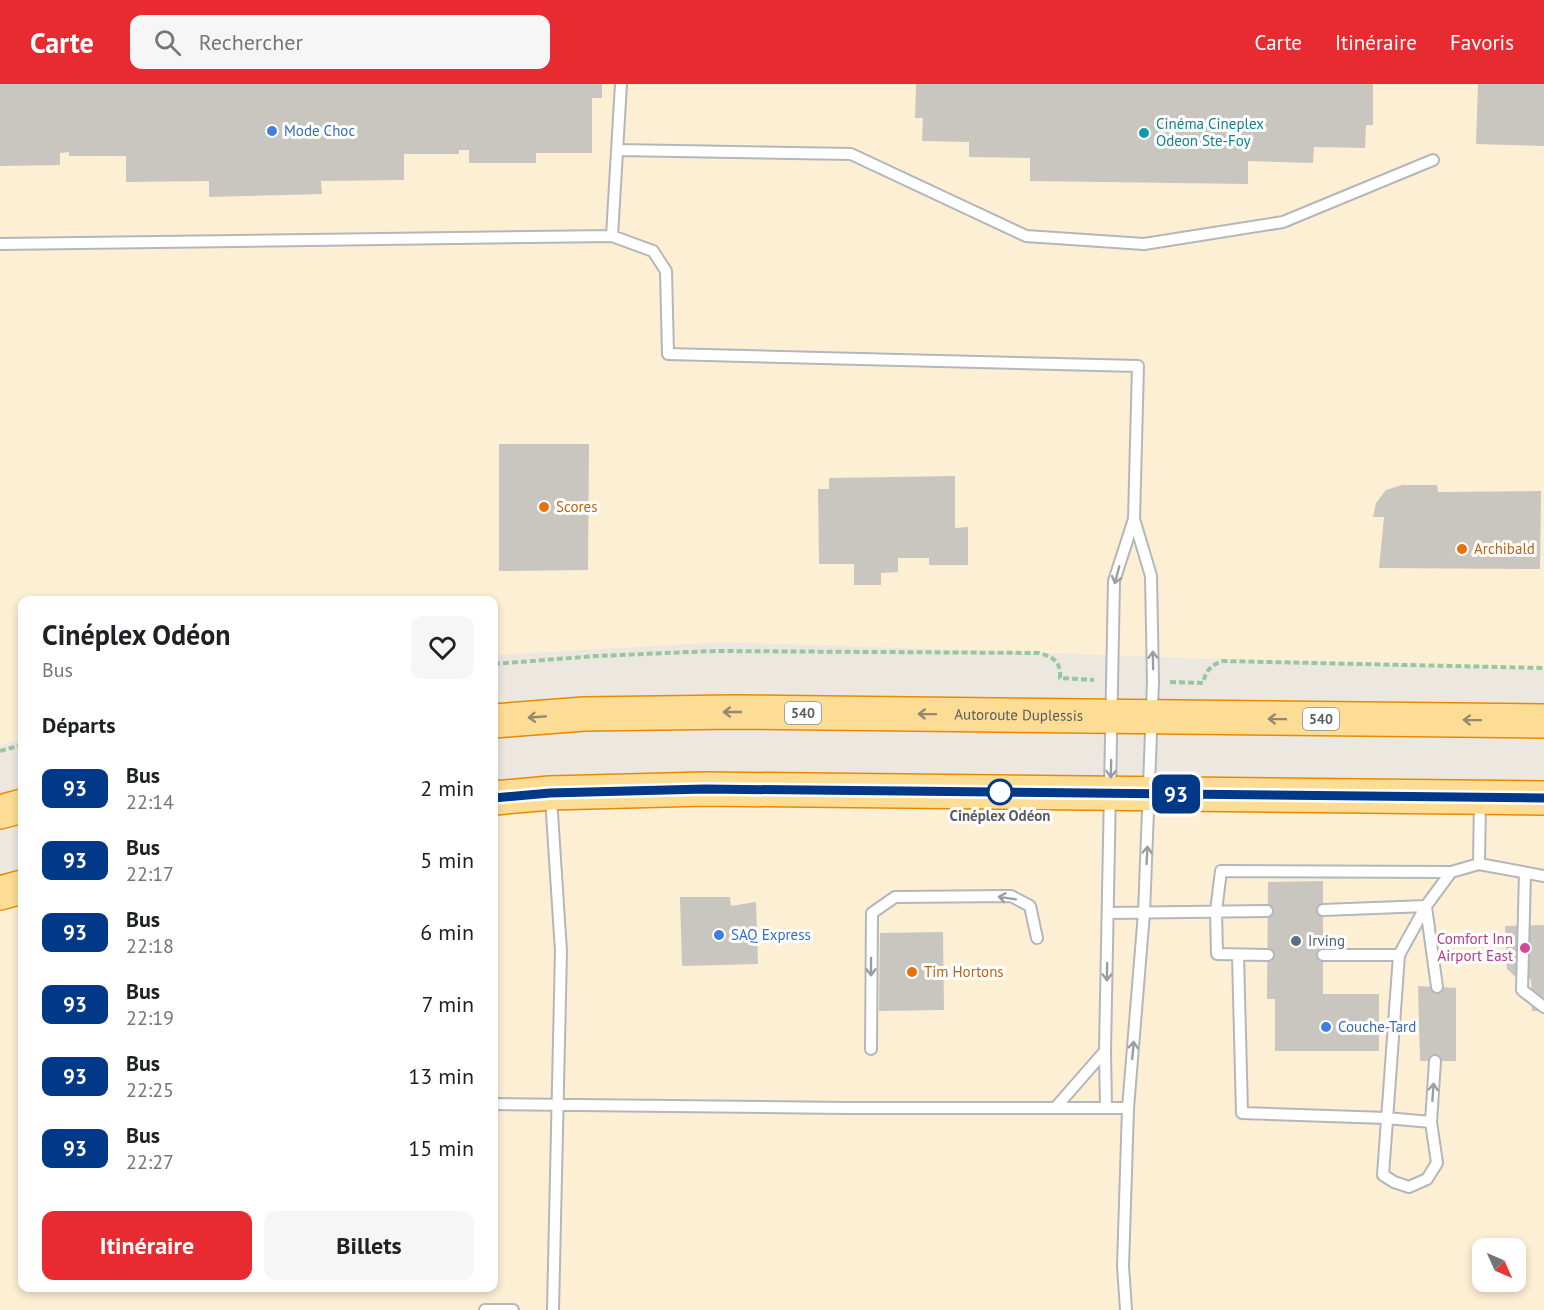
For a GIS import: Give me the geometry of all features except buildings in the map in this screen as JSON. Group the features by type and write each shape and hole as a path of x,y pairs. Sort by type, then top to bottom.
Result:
{"highway":[{"name":"Autoroute Duplessis","path":"498,721 584,714 734,712 1544,721"},
{"path":"498,798 550,793 716,789 1544,798"},
{"path":"0,812 18,807"},
{"path":"0,893 18,888"}],"lane":[{"path":"612,236 621,84"},
{"path":"618,150 851,154 1026,236 1144,244 1283,222 1433,160"},
{"path":"0,244 612,236 652,251 666,271 668,354 1138,366 1134,519 1114,581 1106,1108"},
{"path":"1125,1310 1123,1266 1128,1108 1144,914 1152,717 1151,576 1134,519"},
{"path":"550,793 561,951 553,1310"},
{"path":"1479,864 1480,797"},
{"path":"1268,956 1217,954 1216,911 1221,871 1451,872 1479,864 1544,876"},
{"path":"1435,1061 1431,1122 1437,1163 1427,1179 1409,1187 1383,1175 1399,955 1426,906 1451,872"},
{"path":"1525,873 1522,990 1544,1007"},
{"path":"871,1049 872,913 895,897 1011,896 1030,906 1037,938"},
{"path":"1323,910 1426,906"},
{"path":"1426,906 1437,987"},
{"path":"1108,913 1267,911"},
{"path":"1238,955 1242,1113 1386,1118 1431,1122"},
{"path":"1323,955 1399,955"},
{"path":"1056,1107 1106,1051"},
{"path":"498,1104 1128,1108"},
{"path":"484,1310 513,1310"}],"path":[{"path":"498,664 596,656 715,651 1039,653 1053,658 1058,663 1060,678 1084,680"},
{"path":"1181,682 1203,683 1207,670 1216,663 1230,661 1544,668"},
{"path":"0,751 18,746"}],"shaded area":[{"path":"0,84 1544,84 1544,670 726,642 498,655 498,596 18,596 18,739 0,745"},
{"path":"498,798 1544,798 1544,1310 0,1310 0,893 18,888 18,1292 498,1292"}],"bus line":[{"name":"93","path":"498,798 550,793 705,789 1544,798"}],"place":[{"name":"Mode Choc","path":"272,131"},
{"name":"Cinéma Cineplex Odeon Ste-Foy","path":"1144,133"},
{"name":"Scores","path":"544,507"},
{"name":"Archibald","path":"1462,549"},
{"name":"Cinéplex Odéon","path":"1000,792"},
{"name":"SAQ Express","path":"719,935"},
{"name":"Irving","path":"1296,941"},
{"name":"Comfort Inn Airport East","path":"1525,948"},
{"name":"Tim Hortons","path":"912,972"},
{"name":"Couche-Tard","path":"1326,1027"}]}
